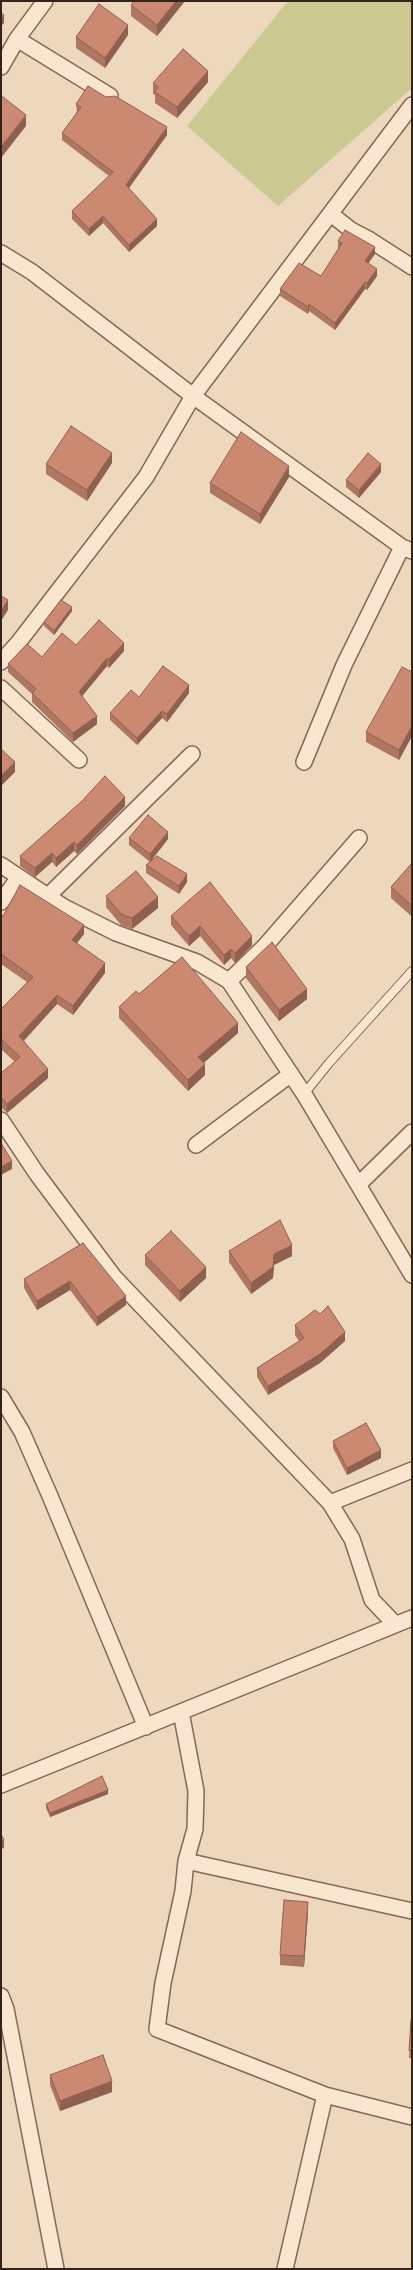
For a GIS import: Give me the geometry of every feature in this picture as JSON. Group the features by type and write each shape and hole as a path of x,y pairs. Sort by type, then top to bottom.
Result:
{"street":[{"path":"1,67 17,39 45,1"},
{"path":"17,39 110,96"},
{"path":"1,662 18,643 146,477 193,396 412,105"},
{"path":"331,214 351,230 412,267"},
{"path":"1,253 32,272 193,396 407,549 344,666 304,762"},
{"path":"1,688 79,760"},
{"path":"48,896 192,754"},
{"path":"229,981 265,946 359,838"},
{"path":"1,865 48,896 116,934 197,962 229,981 304,1094 412,1275"},
{"path":"1,902 19,877"},
{"path":"196,1144 291,1074"},
{"path":"1,1120 37,1174 114,1277 330,1504 352,1539 372,1600 395,1624"},
{"path":"359,1184 412,1132"},
{"path":"1,1397 22,1432 146,1727"},
{"path":"330,1504 412,1470"},
{"path":"1,1785 412,1618"},
{"path":"181,1712 196,1791 195,1829 186,1861 182,1891 163,1984 157,2029 325,2095 412,2117"},
{"path":"186,1861 412,1911"},
{"path":"1,1996 6,2010 56,2269"},
{"path":"284,2269 325,2095"}],"lane":[{"path":"304,1094 329,1063 412,971"}],"shaded area":[{"path":"288,1 412,1 412,88 278,206 187,126"}],"building":[{"path":"134,1 176,1 157,25 131,5"},
{"path":"99,4 128,25 105,58 76,37"},
{"path":"183,49 208,71 177,107 155,92 158,87 153,83"},
{"path":"88,86 106,97 115,96 167,127 126,185 157,219 129,245 103,216 89,229 72,211 113,172 62,133 81,107 76,104"},
{"path":"3,97 26,115 1,147 1,98"},
{"path":"345,230 375,247 365,261 377,269 335,323 309,304 308,307 280,289 299,263 321,276 342,243 338,241"},
{"path":"71,426 112,453 87,490 46,464"},
{"path":"241,432 289,466 260,514 210,483"},
{"path":"368,453 381,464 359,490 346,480"},
{"path":"1,596 8,600 1,611"},
{"path":"61,600 72,607 54,631 44,622"},
{"path":"99,620 124,643 109,659 107,658 79,692 97,716 73,733 32,693 36,689 8,664 27,644 42,657 62,633 76,645"},
{"path":"163,666 189,685 167,714 162,711 137,738 110,713 131,690 139,697"},
{"path":"402,667 412,672 412,726 399,750 366,732"},
{"path":"1,749 15,762 1,776"},
{"path":"105,776 125,797 77,845 74,842 56,858 52,853 35,868 21,858 20,856 82,801"},
{"path":"148,815 168,832 150,854 129,838"},
{"path":"157,856 187,874 179,886 146,865"},
{"path":"412,863 412,905 411,905 391,887"},
{"path":"136,871 158,897 132,918 121,914 106,896"},
{"path":"210,882 252,936 235,953 231,949 224,955 200,926 189,936 171,916"},
{"path":"20,885 84,925 72,940 105,963 73,1006 57,995 19,1036 48,1069 7,1104 1,1097 1,1073 20,1057 1,1039 1,1009 33,977 1,954 1,915 3,916"},
{"path":"272,942 307,989 279,1010 246,967"},
{"path":"182,957 238,1023 198,1057 205,1064 188,1080 119,1007 136,991 139,994"},
{"path":"1,1143 12,1161 1,1167"},
{"path":"280,1220 292,1245 274,1254 273,1267 251,1283 229,1251"},
{"path":"171,1231 206,1267 180,1291 145,1255"},
{"path":"83,1243 126,1296 97,1317 70,1281 37,1301 24,1279"},
{"path":"328,1306 345,1332 320,1354 268,1386 257,1368 304,1338 295,1325 315,1310 320,1314"},
{"path":"366,1423 381,1450 347,1468 333,1441"},
{"path":"102,1776 108,1790 50,1813 46,1804"},
{"path":"284,1900 308,1902 304,1956 280,1955"},
{"path":"411,2020 412,2051 409,2051"},
{"path":"103,2055 112,2081 60,2101 50,2075"}]}
